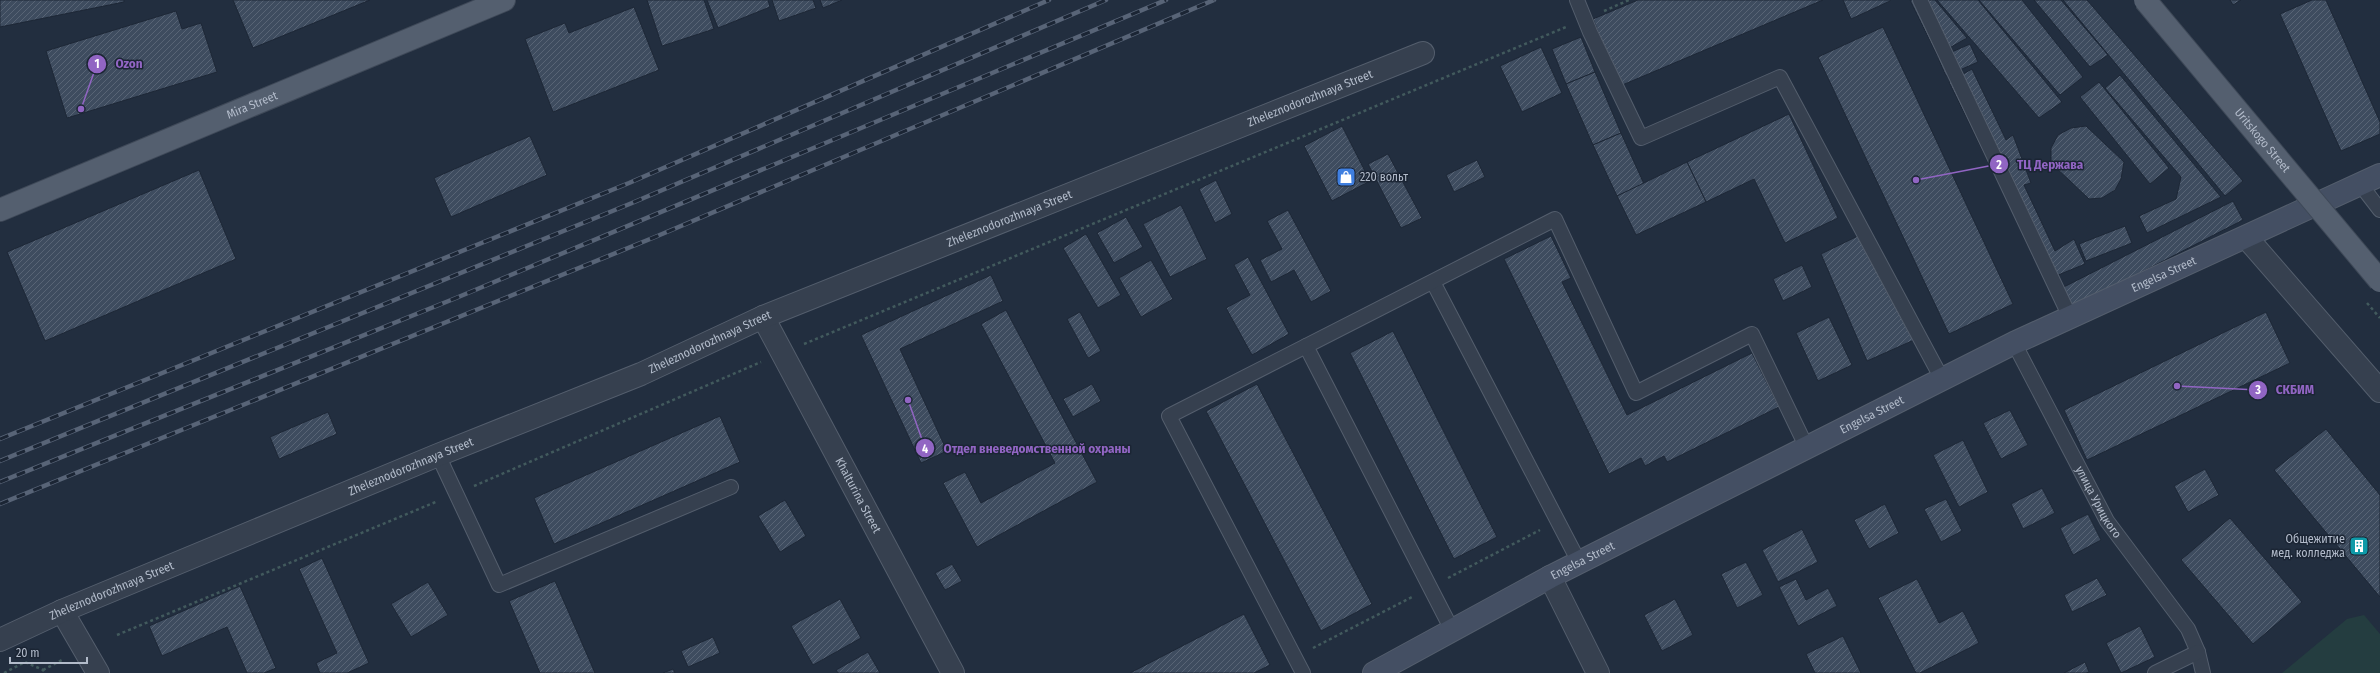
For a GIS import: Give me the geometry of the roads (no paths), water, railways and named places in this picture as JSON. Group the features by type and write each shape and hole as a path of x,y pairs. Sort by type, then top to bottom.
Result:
{"main road":[{"name":"Mira Street","path":"0,210 504,0"},
{"name":"Uritskogo Street","path":"2145,0 2380,281"}],"street":[{"name":"Zheleznodorozhnaya Street","path":"0,640 62,611 438,455 641,374 763,316 1423,53"},
{"name":"Engelsa Street","path":"1374,673 1579,562 1806,446 2014,343 2380,175"},
{"path":"2246,237 2380,391"},
{"name":"Khalturina Street","path":"763,316 953,673"},
{"path":"1550,577 1598,673"},
{"path":"62,611 98,673"}],"lane":[{"path":"1577,0 1641,138 1780,77 1942,379"},
{"path":"1920,0 2070,317"},
{"path":"2360,184 2380,210"},
{"path":"1303,673 1169,416 1555,219 1636,393 1752,334 1806,446"},
{"path":"1433,282 1579,562"},
{"name":"улица Урицкого","path":"2014,343 2107,521 2188,629 2198,652 2203,673"},
{"path":"1306,346 1452,630"},
{"path":"438,455 499,585 731,487"},
{"path":"2155,673 2198,652"}],"railway":[{"path":"0,439 629,183 1049,0"},
{"path":"0,461 632,203 1106,0"},
{"path":"0,482 456,298 1166,0"},
{"path":"0,504 655,237 1214,0"}],"place":[{"name":"Ozon","path":"81,109"},
{"name":"220 вольт","path":"1346,177"},
{"name":"ТЦ Держава","path":"1916,180"},
{"name":"СКБИМ","path":"2177,386"},
{"name":"Отдел вневедомственной охраны","path":"908,400"},
{"name":"Общежитие мед. колледжа","path":"2359,546"}]}
